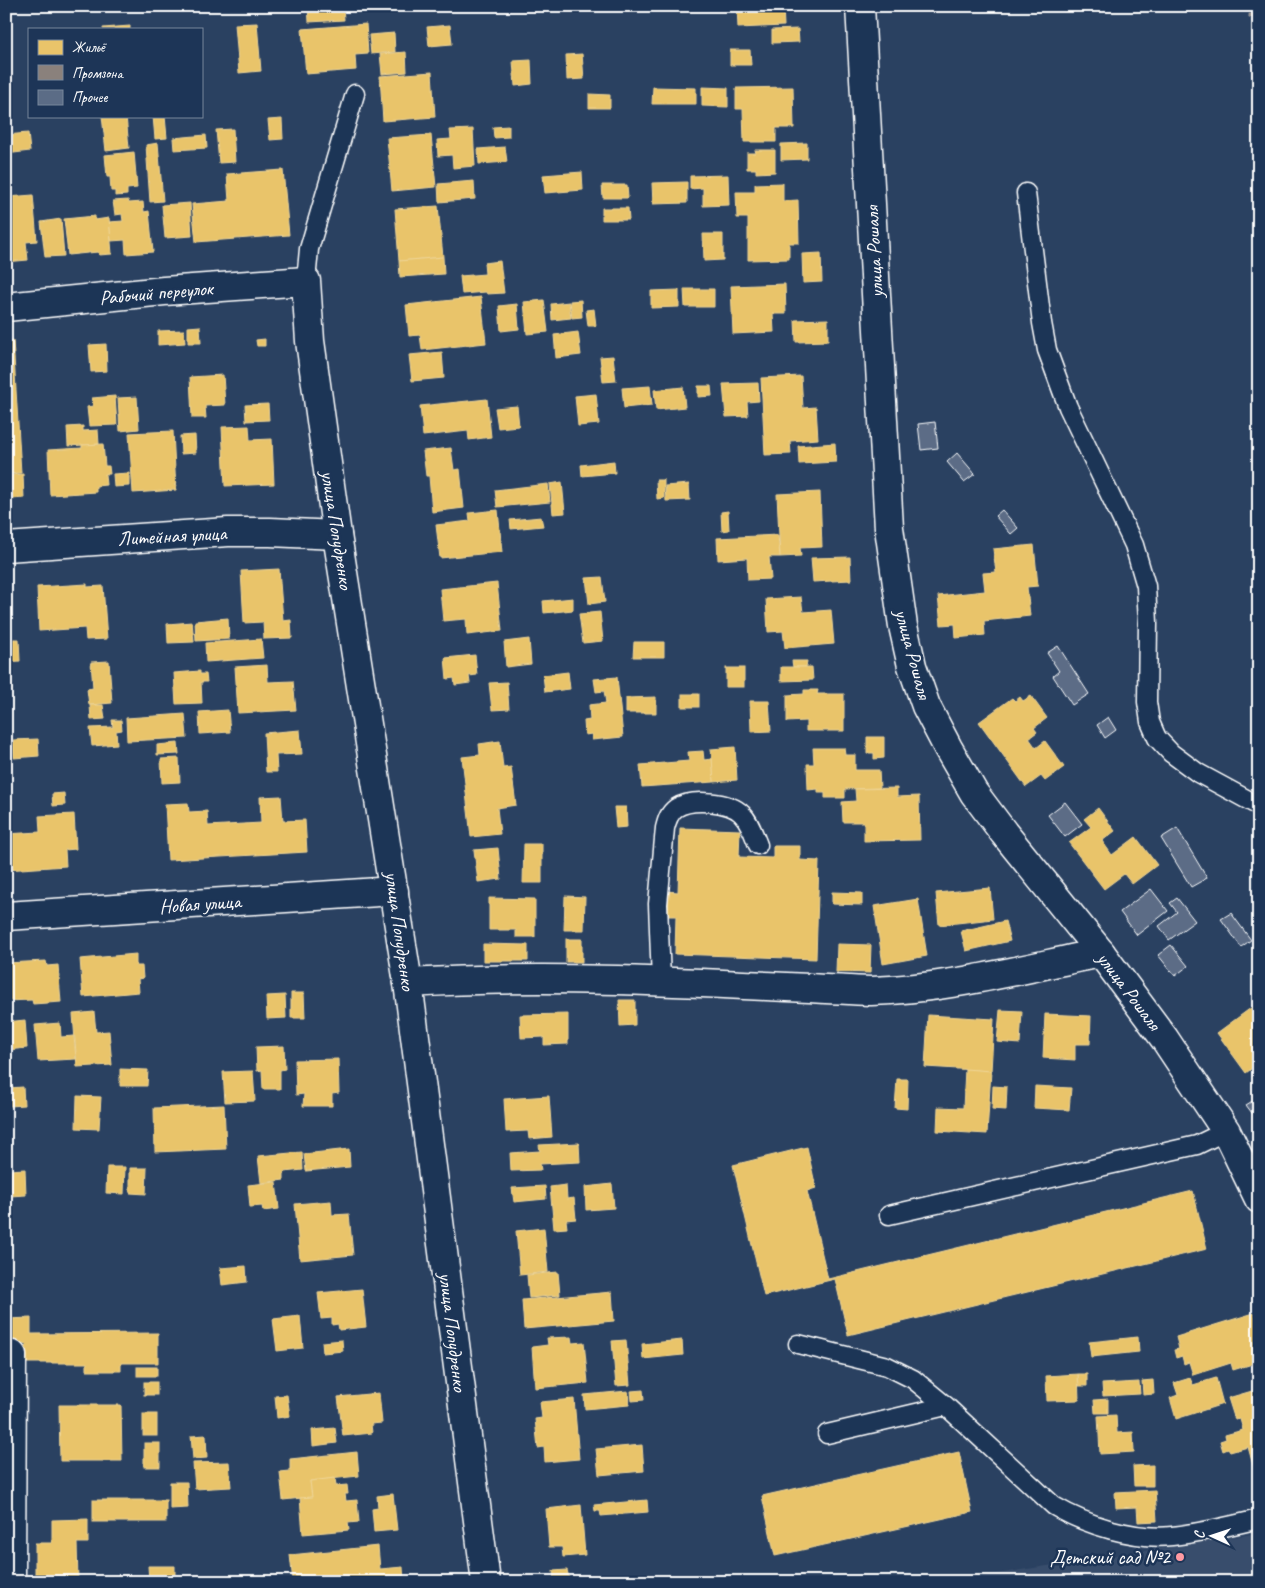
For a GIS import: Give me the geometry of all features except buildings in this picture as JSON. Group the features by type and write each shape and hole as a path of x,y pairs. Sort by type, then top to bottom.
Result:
{"street":[{"name":"улица Рошаля","path":"860,6 889,528 903,626 912,666 926,706 974,792 1004,833 1101,953 1164,1038 1226,1131 1259,1199"},
{"name":"Рабочий переулок","path":"6,307 164,291 306,280"},
{"name":"улица Попудренко","path":"306,280 313,359 338,535 408,983 486,1582"},
{"name":"Литейная улица","path":"6,547 228,532 338,535"},
{"name":"Новая улица","path":"6,916 394,891"},
{"path":"408,983 462,979 519,978 904,990 934,986 1101,953"},
{"path":"11,1582 12,1354"}],"lane":[{"path":"306,280 309,249 354,94"},
{"path":"1026,193 1047,350 1068,408 1134,545 1146,586 1148,623 1147,702 1150,722 1157,738 1171,753 1198,773 1259,806"},
{"path":"661,981 658,904 665,828 668,816 675,808 694,802 718,803 728,806 742,813 758,845"},
{"path":"889,1215 1196,1145 1226,1131"},
{"path":"798,1344 887,1366 913,1379 946,1406 1054,1506 1068,1515 1124,1533 1170,1537 1259,1519"},
{"path":"827,1434 946,1406"}],"shaded area":[{"name":"Детский сад №2","path":"1259,1533 1259,1582 945,1582"}],"place":[{"name":"Детский сад №2","path":"1180,1557"}]}
